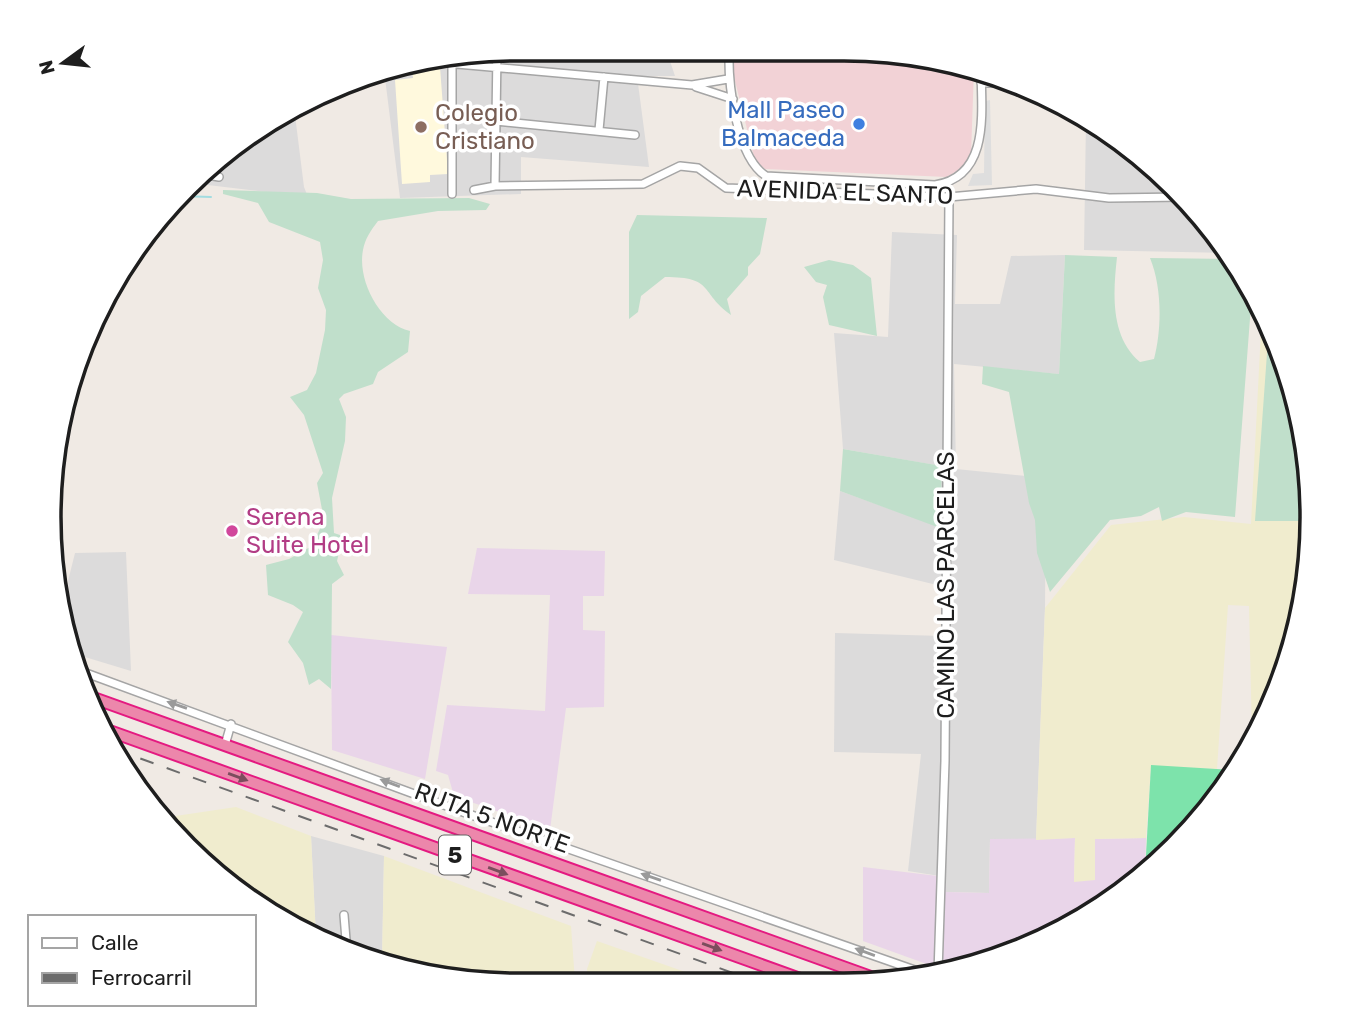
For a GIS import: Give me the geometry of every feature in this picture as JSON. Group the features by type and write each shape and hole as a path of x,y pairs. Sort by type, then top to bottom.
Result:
{"highway":[{"name":"RUTA 5 NORTE","path":"100,700 858,973"},
{"name":"RUTA 5 NORTE","path":"116,733 784,973"}],"street":[{"path":"729,61 728,79 747,156 754,168 766,176 935,185 957,179 969,169 978,154 981,83"},
{"path":"495,186 496,62"},
{"path":"461,65 692,85 733,99"},
{"path":"452,66 452,194"},
{"path":"599,130 604,77"},
{"path":"692,85 728,79"},
{"path":"496,121 635,135"},
{"name":"AVENIDA EL SANTO","path":"474,190 495,186 643,184 680,166 698,168 726,188 949,197 1036,189 1109,198 1168,197"},
{"path":"215,176 219,177"},
{"name":"CAMINO LAS PARCELAS","path":"938,963 945,761 949,197"},
{"path":"89,674 232,724 463,812 909,968"},
{"path":"225,745 232,724"},
{"path":"344,915 346,939"}],"shaded area":[{"path":"517,61 670,61 675,76 637,76 649,167 521,157 521,194 400,198 385,81 458,65 482,66 483,62"},
{"name":"Mall Paseo Balmaceda","path":"733,61 844,61 903,65 974,80 971,155 967,165 947,177 765,169 755,161 733,73"},
{"path":"902,65 933,70 951,75"},
{"name":"Colegio Cristiano","path":"440,68 448,174 430,175 430,182 402,184 395,80 413,78 413,74"},
{"path":"990,100 992,185 968,186 973,174 984,173 985,101"},
{"path":"295,119 304,187 308,197 206,185 240,155"},
{"path":"1086,131 1144,174 1187,217 1215,253 1084,250"},
{"path":"892,232 957,235 955,304 1000,304 1011,256 1065,255 1059,374 954,364 956,469 1046,478 1045,608 1036,840 990,839 989,893 946,892 946,877 908,871 921,754 834,752 835,633 943,636 941,586 834,560 840,491 940,527 941,466 843,449 834,333 888,337"},
{"path":"1261,333 1284,399 1299,487 1296,576 1276,663 1252,721 1249,606 1228,605 1217,769 1151,766 1146,838 1095,839 1095,880 1074,882 1075,838 1036,840 1045,608 1111,525 1184,517 1251,524"},
{"path":"477,548 605,551 604,596 583,596 583,630 605,631 604,707 566,708 550,830 454,796 448,775 436,771 447,705 545,711 550,595 468,594"},
{"path":"126,552 131,671 83,656 71,609 68,581 75,553"},
{"path":"331,635 447,647 425,779 332,750"},
{"path":"236,807 311,836 315,926 240,879 173,816"},
{"path":"311,836 384,856 382,952 315,926"},
{"path":"1075,838 1074,882 1094,839 1146,838 1145,859 1121,879 1072,912 990,949 929,965 863,941 863,867 946,877 946,892 989,893 990,839"},
{"path":"384,856 571,926 574,973 458,969 382,952"},
{"path":"597,941 688,973 587,973"}],"green space":[{"path":"223,190 317,193 351,199 469,198 490,204 486,210 438,211 378,221 364,246 364,274 373,299 389,320 410,331 408,352 378,372 373,384 344,394 339,399 346,417 345,441 332,498 334,533 343,536 337,561 344,575 332,584 331,689 319,679 309,685 303,663 288,642 303,612 268,595 266,565 289,559 312,546 324,520 317,483 323,473 304,415 290,397 307,390 316,373 325,330 326,310 318,288 323,260 320,242 269,222 258,203 223,194"},
{"path":"637,215 767,218 760,254 748,267 748,275 727,299 731,315 699,283 665,277 641,296 638,312 629,319 629,232"},
{"path":"1065,255 1117,257 1115,299 1118,327 1130,352 1140,362 1154,359 1158,334 1159,295 1150,258 1219,259 1251,311 1235,517 1186,512 1162,521 1159,507 1141,516 1110,520 1050,592 1037,553 1035,520 1029,503 1009,392 982,384 983,366 1059,374"},
{"path":"829,260 853,265 871,278 877,336 829,325 823,297 827,285 816,282 804,267"},
{"path":"1267,349 1291,428 1299,487 1300,521 1255,521"},
{"path":"843,449 942,466 940,528 840,491"},
{"path":"1151,765 1223,769 1187,817 1146,858"}],"waterway":[{"path":"194,196 211,197"}],"railway":[{"path":"128,754 733,973"}],"place":[{"name":"Mall Paseo Balmaceda","path":"859,124"},
{"name":"Colegio Cristiano","path":"421,127"},
{"name":"Serena Suite Hotel","path":"232,531"}]}
